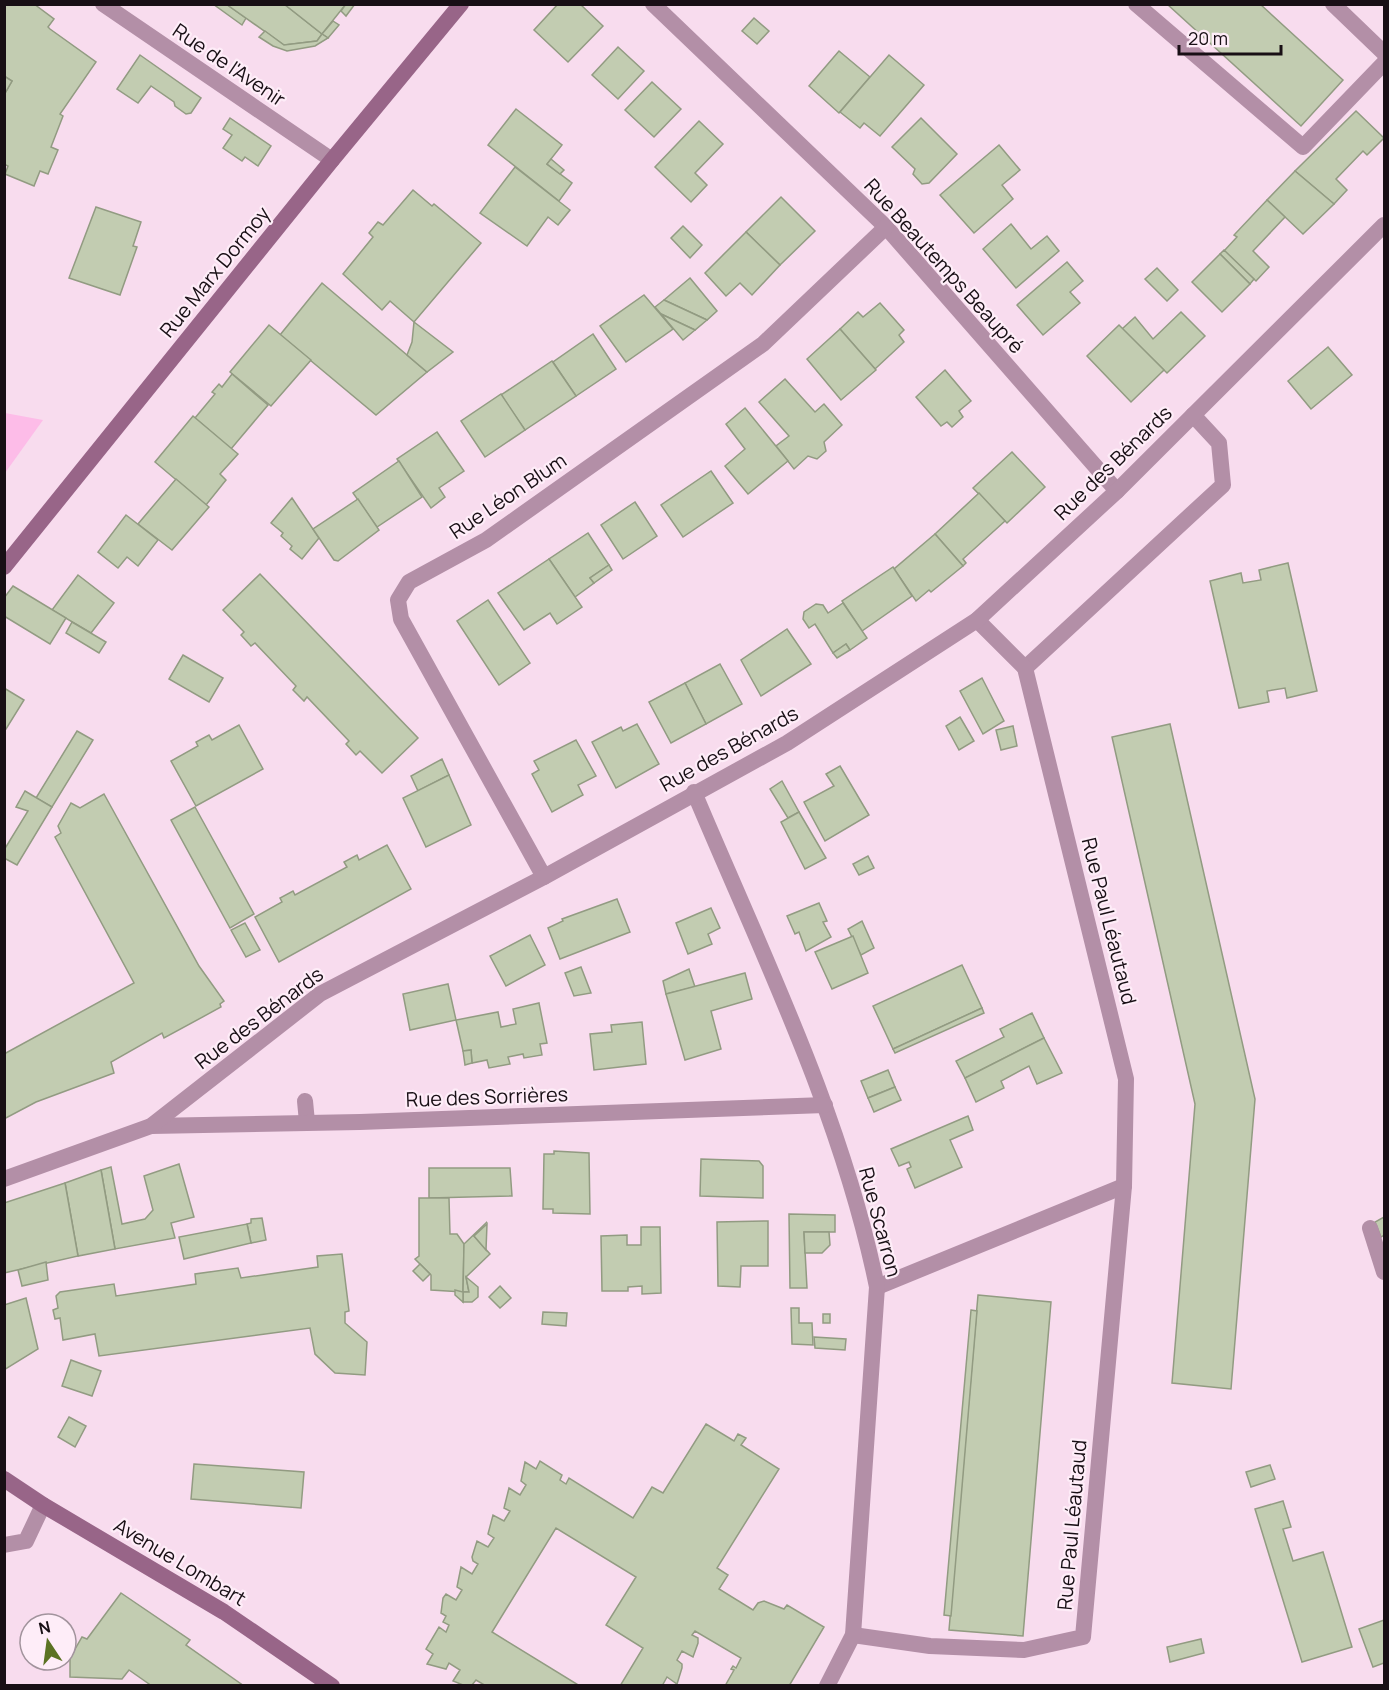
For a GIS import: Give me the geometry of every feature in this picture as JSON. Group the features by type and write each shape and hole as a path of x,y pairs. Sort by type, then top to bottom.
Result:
{"main road":[{"name":"Rue Marx Dormoy","path":"4,567 332,160 461,4"},
{"name":"Avenue Lombart","path":"4,1479 43,1505 224,1612 332,1686"}],"street":[{"name":"Rue de l'Avenir","path":"103,4 332,160"},
{"name":"Rue Beautemps Beaupré","path":"653,4 886,228 1117,491"},
{"path":"1136,4 1303,147 1384,63"},
{"path":"1334,4 1384,53"},
{"name":"Rue des Bénards","path":"4,1179 151,1126 320,994 544,877 694,792 787,743 977,620 1117,491 1384,225"},
{"name":"Rue Léon Blum","path":"544,877 401,619 398,600 409,582 486,540 763,344 886,228"},
{"path":"977,620 1025,668 1222,485 1219,442 1193,416"},
{"name":"Rue Paul Léautaud","path":"853,1635 930,1646 1024,1650 1083,1637 1124,1186 1126,1079 1025,668"},
{"name":"Rue Scarron","path":"694,792 825,1105 871,1256 877,1287 853,1635 827,1686"},
{"path":"305,1101 307,1122"},
{"name":"Rue des Sorrières","path":"151,1126 825,1105"},
{"path":"877,1287 1124,1186"},
{"path":"1370,1228 1384,1272"},
{"path":"4,1545 26,1541 43,1505"}],"shaded area":[{"path":"4,413 43,420 5,473"}],"building":[{"path":"4,4 34,4 54,19 48,27 50,29 96,62 60,114 63,116 51,147 58,150 48,174 40,171 34,186 5,174 8,166 4,164 4,95 12,81 4,76"},
{"path":"213,4 226,4 246,18 242,25"},
{"path":"226,4 284,4 322,34 317,41 284,45"},
{"path":"284,4 346,4 322,34"},
{"path":"346,4 355,4 346,16 341,11"},
{"path":"558,4 580,4 603,26 568,62 534,30"},
{"path":"1167,4 1260,4 1343,80 1301,126"},
{"path":"754,18 769,31 757,44 742,31"},
{"path":"333,21 339,25 328,38 322,34"},
{"path":"265,31 284,45 317,41 322,34 328,38 315,46 287,51 259,37"},
{"path":"618,47 644,71 618,99 592,75"},
{"path":"839,51 870,77 839,113 809,86"},
{"path":"140,55 201,98 191,113 186,114 175,106 174,102 151,86 138,103 117,89"},
{"path":"889,55 924,85 880,136 864,123 860,128 840,112"},
{"path":"4,76 12,81 4,95"},
{"path":"652,82 681,109 654,137 625,110"},
{"path":"516,109 562,145 547,164 572,183 559,201 488,145"},
{"path":"1356,111 1384,138 1367,155 1363,151 1336,179 1347,190 1334,204 1295,171"},
{"path":"230,118 271,146 258,166 245,157 242,161 223,148 232,135 223,129"},
{"path":"921,118 957,154 929,183 922,184 913,174 915,169 892,147"},
{"path":"699,121 723,144 695,173 707,185 691,202 655,167"},
{"path":"999,145 1020,170 1002,185 1013,199 974,233 940,195"},
{"path":"551,159 564,170 560,174 547,164"},
{"path":"515,167 570,210 558,225 548,217 527,246 480,213"},
{"path":"1295,171 1334,204 1303,234 1267,200"},
{"path":"413,190 432,206 434,204 481,243 414,322 390,301 382,310 343,274 373,237 369,233 378,222 383,225"},
{"path":"781,197 815,231 780,265 746,232"},
{"path":"1267,200 1285,217 1253,251 1269,267 1256,281 1224,251 1237,237 1234,235"},
{"path":"96,207 141,222 133,246 137,247 120,295 69,278"},
{"path":"1011,224 1031,249 1047,236 1059,251 1016,288 983,249"},
{"path":"683,226 702,245 690,258 671,238"},
{"path":"746,232 780,265 752,295 740,283 726,296 705,273"},
{"path":"1224,250 1254,279 1250,284 1220,254"},
{"path":"1220,254 1250,284 1222,312 1192,282"},
{"path":"1067,262 1083,281 1070,292 1080,303 1043,335 1017,305"},
{"path":"1157,268 1178,290 1167,301 1145,279"},
{"path":"690,278 717,311 707,320 664,300"},
{"path":"322,283 427,372 376,415 280,335"},
{"path":"644,295 673,329 626,362 600,326"},
{"path":"664,300 707,320 695,330 661,314 655,307"},
{"path":"880,303 904,330 899,335 904,342 875,369 840,329 858,312 863,317"},
{"path":"1181,312 1205,336 1167,373 1122,329 1135,317 1153,339"},
{"path":"661,314 695,330 683,340"},
{"path":"414,322 453,352 427,372 407,355 412,342"},
{"path":"269,325 311,360 271,406 230,372"},
{"path":"1119,325 1164,370 1131,402 1087,356"},
{"path":"840,329 876,370 841,400 807,359"},
{"path":"593,334 616,369 576,396 553,362"},
{"path":"1328,347 1352,375 1311,409 1288,381"},
{"path":"552,361 576,396 525,430 501,395"},
{"path":"945,370 971,401 959,411 963,417 952,427 947,422 941,426 916,397"},
{"path":"232,374 268,405 231,449 195,418 215,394 212,392 219,384 222,387"},
{"path":"785,379 815,412 824,404 842,425 824,442 826,451 817,459 808,456 794,469 776,446 789,436 759,402"},
{"path":"501,394 525,430 485,457 461,421"},
{"path":"745,408 788,461 748,494 725,466 745,449 726,424"},
{"path":"193,416 238,454 220,474 226,480 206,505 155,462"},
{"path":"437,432 464,471 439,488 445,497 431,508 397,459"},
{"path":"1012,452 1045,487 1007,523 973,488"},
{"path":"399,461 422,497 377,527 353,493"},
{"path":"711,471 733,503 683,537 661,505"},
{"path":"176,479 209,507 172,550 138,524"},
{"path":"979,493 1005,521 963,559 966,563 963,566 935,534"},
{"path":"292,498 319,538 302,559 290,549 292,546 281,536 283,533 271,523"},
{"path":"358,499 379,530 338,561 334,560 313,529"},
{"path":"635,502 657,536 623,559 601,525"},
{"path":"126,515 158,540 138,566 127,557 118,568 98,552"},
{"path":"588,533 609,565 590,578 594,583 575,597 549,559"},
{"path":"935,534 963,566 916,601 894,569"},
{"path":"549,559 582,607 557,624 550,613 524,630 498,593"},
{"path":"1288,563 1317,691 1287,698 1285,688 1267,691 1269,702 1239,708 1210,581 1241,573 1243,583 1261,580 1259,570"},
{"path":"609,565 612,570 594,583 590,578"},
{"path":"893,567 912,596 862,631 842,601"},
{"path":"260,574 418,738 382,773 360,751 356,755 346,744 349,741 307,697 304,701 293,690 296,686 255,643 251,646 241,635 244,632 223,610"},
{"path":"78,575 114,603 91,633 52,610"},
{"path":"13,586 66,618 50,644 4,616 4,598"},
{"path":"488,600 530,663 499,685 457,621"},
{"path":"843,603 867,638 850,650 846,644 833,653 815,624 809,628 803,619 804,612 816,604 823,605 828,613"},
{"path":"72,622 106,642 99,653 66,633"},
{"path":"787,629 811,664 761,696 741,660"},
{"path":"846,644 850,650 837,658 833,653"},
{"path":"183,655 223,678 209,702 169,679"},
{"path":"720,664 742,704 706,724 685,683"},
{"path":"982,678 1004,721 983,734 960,691"},
{"path":"685,683 706,724 671,743 649,702"},
{"path":"4,688 24,700 6,729 4,728"},
{"path":"960,717 974,741 959,750 946,726"},
{"path":"637,724 659,764 616,788 592,742 621,727 623,731"},
{"path":"1170,724 1255,1099 1231,1389 1172,1383 1195,1104 1112,737"},
{"path":"239,725 263,769 196,806 171,761 198,746 196,742 209,735 212,740"},
{"path":"1013,726 1017,746 1001,750 996,730"},
{"path":"77,731 93,740 52,807 36,798"},
{"path":"576,740 596,776 578,785 583,795 552,812 532,774 539,770 534,761"},
{"path":"442,759 449,775 418,791 411,776"},
{"path":"840,766 869,815 825,841 804,802 834,786 826,774"},
{"path":"449,775 471,825 426,847 403,798"},
{"path":"782,781 799,812 788,818 770,789"},
{"path":"25,791 52,807 17,865 4,858 4,850 28,811 16,807"},
{"path":"104,794 199,966 224,1001 220,1004 221,1007 164,1038 162,1033 111,1062 114,1073 36,1102 4,1119 4,1054 134,983 55,837 61,833 58,826 71,803 80,808"},
{"path":"195,807 254,914 230,928 171,820"},
{"path":"799,812 826,858 805,869 781,822"},
{"path":"387,845 411,889 279,962 255,917 282,902 280,898 293,891 295,895 347,867 344,862 357,855 359,860"},
{"path":"868,856 874,868 859,875 853,864"},
{"path":"617,899 630,932 560,959 548,928 563,921 562,919"},
{"path":"819,903 827,921 823,922 831,937 806,951 799,932 795,934 787,916"},
{"path":"711,908 720,928 708,934 712,944 688,954 676,923"},
{"path":"862,921 874,948 861,955 848,929"},
{"path":"245,923 260,950 246,957 231,930"},
{"path":"530,935 545,965 506,986 490,956"},
{"path":"853,936 868,973 832,989 815,952"},
{"path":"962,965 982,1008 893,1049 873,1006"},
{"path":"581,967 591,993 574,996 565,973"},
{"path":"689,969 695,987 666,994 663,981"},
{"path":"745,973 752,999 711,1011 721,1049 685,1060 666,994"},
{"path":"448,984 456,1020 410,1030 403,994"},
{"path":"539,1003 547,1043 540,1044 542,1055 524,1058 523,1054 508,1057 510,1064 489,1068 487,1060 472,1063 471,1050 463,1051 456,1020 498,1012 501,1027 516,1024 513,1009"},
{"path":"982,1008 984,1013 895,1053 893,1049"},
{"path":"1032,1013 1044,1038 965,1078 956,1061 1004,1037 1000,1029"},
{"path":"642,1022 646,1064 594,1070 590,1034 612,1032 611,1025"},
{"path":"1044,1038 1062,1073 1037,1084 1029,1066 1001,1081 1004,1088 976,1102 965,1078"},
{"path":"471,1050 472,1063 465,1065 463,1051"},
{"path":"888,1070 895,1087 868,1098 861,1081"},
{"path":"895,1087 901,1100 874,1112 868,1098"},
{"path":"968,1116 973,1130 950,1140 962,1167 915,1188 907,1169 911,1167 909,1162 899,1166 891,1149"},
{"path":"554,1151 589,1153 590,1214 553,1213 553,1209 543,1209 544,1154 554,1154"},
{"path":"701,1159 759,1161 763,1166 763,1198 700,1196"},
{"path":"179,1164 194,1217 171,1223 175,1238 115,1249 101,1170 111,1167 122,1224 145,1219 153,1210 144,1176"},
{"path":"429,1168 510,1168 512,1196 429,1198"},
{"path":"101,1170 115,1249 78,1256 65,1183"},
{"path":"65,1183 78,1256 4,1273 4,1203"},
{"path":"419,1198 449,1198 450,1234 457,1234 464,1244 463,1292 431,1290 431,1275 415,1259 419,1256"},
{"path":"789,1214 835,1215 835,1232 804,1232 807,1288 790,1288"},
{"path":"1384,1217 1384,1235 1381,1237 1375,1222"},
{"path":"262,1218 266,1240 251,1243 247,1224 251,1223 251,1219"},
{"path":"768,1221 768,1266 741,1266 740,1287 718,1286 717,1222"},
{"path":"487,1222 474,1236 490,1254 466,1277 469,1292 463,1292 464,1244"},
{"path":"247,1224 251,1243 184,1259 179,1237"},
{"path":"487,1224 486,1250 474,1236"},
{"path":"641,1227 660,1227 661,1293 642,1294 642,1286 628,1287 628,1291 602,1291 601,1236 627,1235 627,1245 641,1245"},
{"path":"804,1232 829,1232 830,1245 822,1253 805,1253"},
{"path":"342,1254 349,1311 345,1312 345,1323 367,1342 365,1375 335,1373 315,1354 310,1328 99,1356 95,1334 63,1340 60,1318 55,1319 53,1310 58,1308 56,1296 60,1292 114,1284 116,1296 196,1284 195,1274 238,1268 241,1278 318,1267 317,1256"},
{"path":"46,1262 48,1280 22,1286 18,1270"},
{"path":"420,1264 430,1274 423,1281 413,1271"},
{"path":"466,1277 478,1287 478,1297 472,1302 463,1302 463,1292 469,1292"},
{"path":"500,1286 511,1298 500,1308 489,1297"},
{"path":"455,1290 463,1292 463,1302 455,1295"},
{"path":"978,1295 1051,1302 1023,1636 949,1630"},
{"path":"26,1298 38,1349 4,1370 4,1305"},
{"path":"791,1308 799,1308 799,1323 812,1323 813,1345 792,1344"},
{"path":"971,1310 977,1311 951,1616 944,1615"},
{"path":"543,1312 567,1313 566,1326 542,1324"},
{"path":"823,1314 830,1314 830,1323 823,1323"},
{"path":"814,1337 846,1339 845,1350 815,1348"},
{"path":"71,1360 101,1371 92,1396 62,1386"},
{"path":"69,1417 86,1426 75,1447 58,1437"},
{"path":"706,1424 734,1441 738,1434 746,1438 741,1445 779,1469 717,1568 728,1575 719,1589 753,1610 758,1603 764,1601 784,1609 787,1605 824,1627 789,1686 725,1686 734,1670 731,1669 733,1666 736,1668 741,1658 695,1631 692,1635 698,1638 698,1643 693,1657 682,1651 677,1660 682,1664 682,1668 677,1684 667,1677 662,1686 620,1686 643,1648 606,1625 636,1577 556,1528 492,1632 580,1686 486,1686 476,1680 472,1685 463,1685 453,1681 460,1670 449,1663 446,1669 427,1664 433,1654 426,1649 439,1627 446,1632 449,1625 443,1622 446,1616 441,1613 443,1598 446,1594 456,1600 462,1590 457,1587 461,1567 472,1574 478,1564 473,1561 472,1557 477,1541 488,1547 494,1538 488,1534 493,1515 504,1521 510,1511 504,1508 509,1488 520,1495 526,1485 521,1481 525,1462 536,1469 540,1461 562,1475 560,1480 566,1484 569,1478 633,1518 652,1487 663,1493"},
{"path":"194,1464 304,1472 301,1508 191,1499"},
{"path":"1270,1465 1275,1479 1251,1487 1246,1472"},
{"path":"1283,1501 1291,1527 1283,1529 1293,1561 1323,1552 1352,1647 1302,1662 1255,1509"},
{"path":"121,1593 190,1640 186,1645 244,1686 152,1686 129,1670 122,1679 70,1677 70,1672 78,1672 78,1644 82,1637 87,1639"},
{"path":"1384,1620 1384,1663 1373,1667 1359,1629"},
{"path":"1201,1639 1204,1653 1170,1662 1167,1647"}]}
